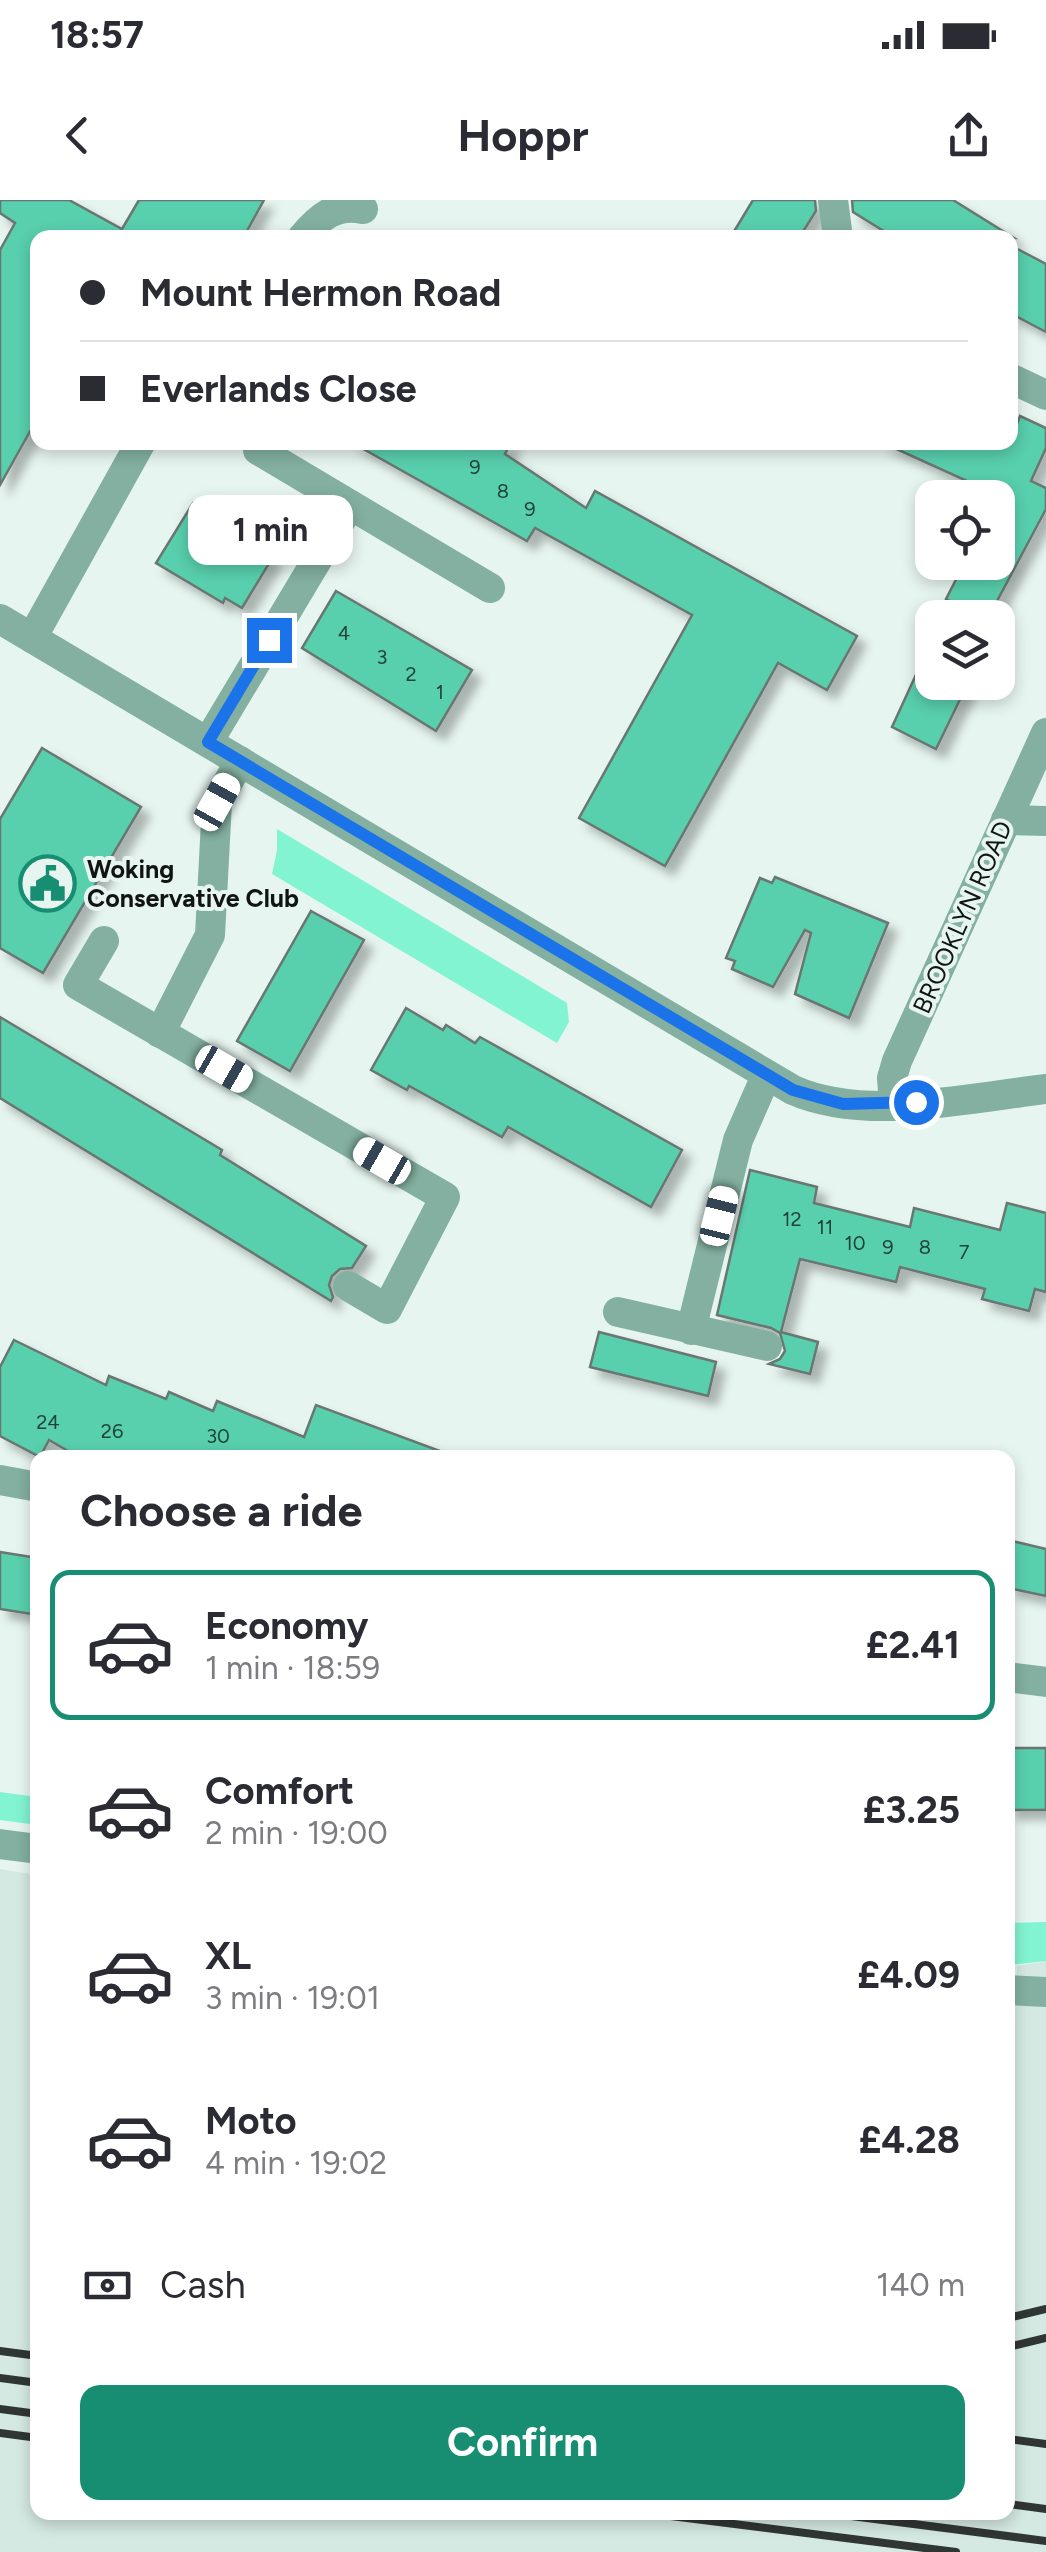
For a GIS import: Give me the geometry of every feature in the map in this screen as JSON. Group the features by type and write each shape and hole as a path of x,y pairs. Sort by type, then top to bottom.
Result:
{"street":[{"path":"833,200 837,230"},
{"path":"310,230 328,213 349,206 364,208"},
{"path":"1018,382 1046,395"},
{"path":"32,638 137,450"},
{"path":"258,450 490,588"},
{"path":"208,742 350,505"},
{"path":"0,619 766,1076 818,1100 894,1104 1046,1089"},
{"name":"BROOKLYN ROAD","path":"894,1104 892,1078 897,1061 1046,733"},
{"path":"160,1033 210,934 217,802 240,761"},
{"path":"1006,820 1046,821"},
{"path":"104,941 78,986 445,1197 387,1309 348,1286"},
{"path":"691,1330 738,1140 766,1076"},
{"path":"618,1312 768,1346"},
{"path":"0,1480 30,1486"},
{"path":"1015,1678 1046,1682"},
{"path":"0,1844 30,1848"},
{"path":"1015,1990 1046,1992"}],"shaded area":[{"path":"0,1869 30,1874 30,2520 1015,2520 1017,1966 1046,1961 1046,2552 0,2552"}],"green space":[{"path":"277,829 567,1003 569,1022 557,1043 272,874"},
{"path":"0,1792 30,1796 30,1824 0,1820"},
{"path":"1046,1922 1046,1961 1015,1964 1015,1923"}],"building":[{"path":"0,200 69,200 122,229 139,200 264,200 247,230 30,230 30,431 0,485 0,250 15,223 0,213"},
{"path":"753,200 815,200 816,211 804,230 735,230"},
{"path":"852,200 953,200 1001,230 882,230 853,212"},
{"path":"1018,249 1046,264 1046,332 1018,317"},
{"path":"1020,416 1046,428 1046,448 1031,481 1046,488 1046,509 1015,567 1015,480 965,480 899,450 1018,450"},
{"path":"365,450 507,450 505,454 586,508 595,491 857,636 827,690 778,663 665,866 579,818 692,615 535,528 527,541"},
{"path":"193,503 258,543 256,546 273,557 242,608 225,598 223,603 156,563"},
{"path":"956,580 1008,580 998,600 946,599"},
{"path":"336,591 472,670 436,731 302,648"},
{"path":"915,677 915,700 960,700 936,749 892,727"},
{"name":"Woking Conservative Club","path":"42,748 141,807 43,973 0,948 0,819"},
{"path":"775,877 888,923 849,1018 795,994 811,933 805,930 773,987 732,969 735,961 726,958 760,878 772,883"},
{"path":"311,911 364,940 290,1071 237,1041"},
{"path":"406,1008 475,1043 480,1037 682,1150 651,1207 508,1127 502,1137 409,1086 407,1090 371,1070"},
{"path":"0,1017 222,1150 220,1155 366,1246 352,1268 340,1269 332,1276 331,1301 0,1098"},
{"path":"750,1170 817,1187 814,1203 910,1227 914,1208 1000,1230 1007,1203 1046,1213 1046,1292 1035,1289 1029,1311 982,1299 985,1289 900,1267 896,1282 800,1259 781,1332 818,1342 810,1374 769,1364 780,1359 785,1351 780,1333 717,1315"},
{"path":"599,1332 716,1362 708,1396 590,1367"},
{"path":"14,1340 106,1385 109,1376 166,1399 169,1392 213,1411 217,1401 304,1437 316,1405 437,1450 66,1450 49,1440 44,1450 30,1452 0,1436 0,1367"},
{"path":"1015,1542 1046,1549 1046,1596 1015,1589"},
{"path":"0,1552 30,1557 30,1614 0,1609"},
{"path":"1015,1748 1046,1748 1046,1810 1015,1810"}],"railway":[{"path":"1015,2316 1046,2309"},
{"path":"1015,2345 1046,2338"},
{"path":"0,2351 30,2355"},
{"path":"0,2378 30,2382"},
{"path":"0,2409 30,2413"},
{"path":"0,2433 30,2437"},
{"path":"1015,2440 1046,2444"},
{"path":"1015,2505 1046,2509"},
{"path":"702,2520 956,2552"},
{"path":"882,2520 1046,2541"}],"place":[{"name":"Woking Conservative Club","path":"48,883"}],"route":[{"path":"269,640 208,742 793,1090 843,1104 916,1102"}]}
